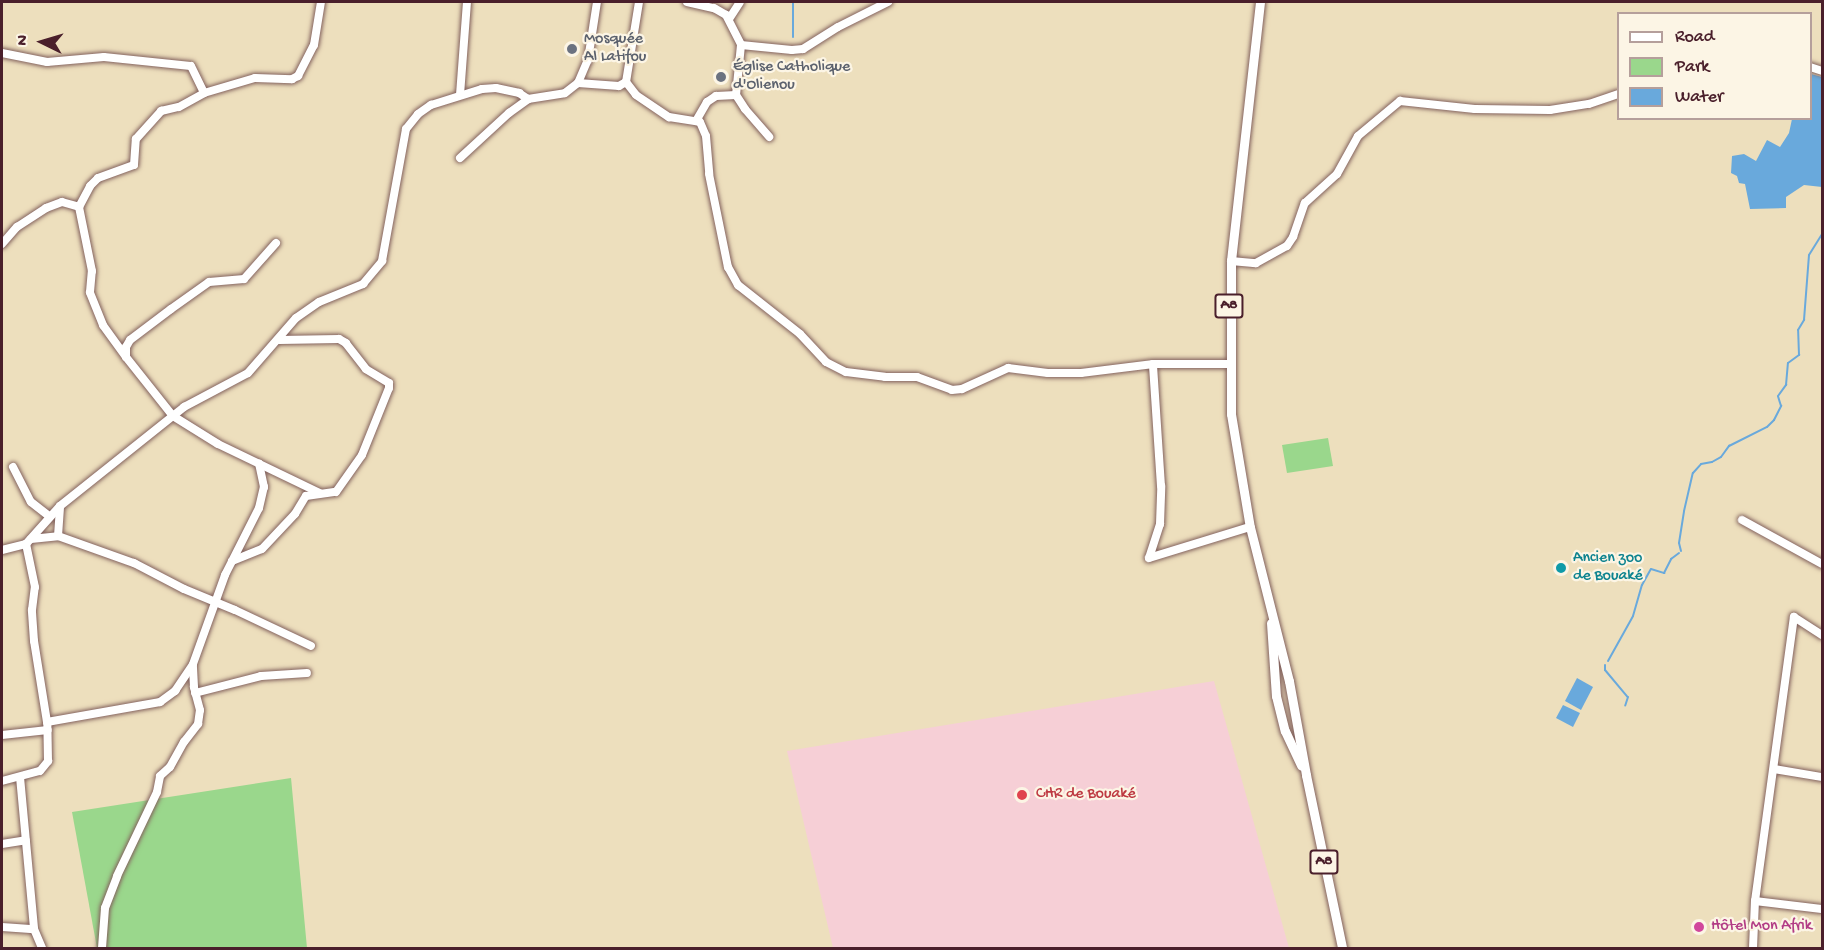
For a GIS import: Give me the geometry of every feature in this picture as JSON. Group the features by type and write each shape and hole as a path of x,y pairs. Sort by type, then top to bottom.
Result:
{"main road":[{"name":"A8","path":"1260,2 1231,261 1229,364 1236,450 1250,528 1289,681 1342,948"},
{"name":"A8","path":"1271,609 1272,664 1276,696 1285,731 1306,775"}],"street":[{"path":"320,494 218,444 173,416 103,325 92,299 92,271 79,207 90,186 98,178 134,165 136,139 161,111 179,107 204,93 255,78 292,79 298,76 314,45 321,2"},
{"path":"460,95 467,2"},
{"path":"460,158 509,113 528,99 565,93 579,83 588,60 597,2"},
{"path":"639,2 626,82 636,95 669,117 700,122 706,136 709,174 728,267 738,285 800,334 826,362 846,372 885,377 916,377 952,390 962,389 1008,368 1048,374 1081,373 1153,364 1229,364"},
{"path":"687,2 714,8 726,15 741,45 736,95 769,137"},
{"path":"729,20 740,2"},
{"path":"741,45 780,50 803,49 838,27 888,2"},
{"path":"2,53 47,62 104,57 190,66 204,93"},
{"path":"579,83 619,86 626,82"},
{"path":"28,542 60,506 184,407 248,373 296,318 318,302 363,284 382,261 406,129 418,114 431,105 460,95 496,88 519,93 528,99"},
{"path":"1231,261 1256,263 1287,246 1293,237 1305,202 1337,174 1358,136 1400,101 1475,109 1550,110 1588,104 1617,94"},
{"path":"696,121 707,102 717,96 736,95"},
{"path":"2,244 17,227 46,208 62,202 79,207"},
{"path":"126,357 126,347 130,340 209,282 244,279 276,243"},
{"path":"232,561 262,549 295,514 306,496 336,492 362,455 388,393 389,383 366,369 346,343 339,339 279,340"},
{"path":"1153,364 1161,486 1160,524 1149,558 1250,528"},
{"path":"2,735 160,702 170,697 193,664 214,603 232,561 260,508 264,487 258,464"},
{"path":"13,466 31,502 50,517"},
{"path":"58,536 60,506"},
{"path":"1743,520 1822,564"},
{"path":"2,550 58,536 134,563 214,603 311,646"},
{"path":"2,781 40,771 48,761 48,726 34,641 32,609 35,587 28,542"},
{"path":"1753,948 1755,901 1794,616 1822,634"},
{"path":"102,948 105,908 117,876 157,792 160,776 170,767 184,742 198,724 201,710 195,693 193,664"},
{"path":"195,693 261,676 307,674"},
{"path":"1774,768 1822,777"},
{"path":"20,777 34,929 42,948"},
{"path":"2,844 26,840"},
{"path":"1755,901 1822,909"},
{"path":"2,927 34,929"}],"shaded area":[{"name":"CHR de Bouaké","path":"1214,681 1289,948 833,948 787,751"}],"green space":[{"path":"1328,438 1333,466 1287,473 1282,445"},
{"path":"291,778 307,948 97,948 72,812"}],"water":[{"path":"1812,74 1822,77 1822,187 1804,185 1786,197 1786,208 1750,209 1745,184 1739,183 1737,176 1731,173 1732,156 1744,154 1756,161 1767,140 1780,147 1789,133 1792,120 1812,120"},
{"path":"1577,678 1593,687 1581,710 1565,701"},
{"path":"1563,705 1580,713 1573,727 1556,718"}],"waterway":[{"path":"793,2 793,37"},
{"path":"1822,214 1822,233"},
{"path":"1681,551 1679,543 1693,473 1701,464 1721,457 1729,446 1767,427 1774,420 1781,406 1778,396 1786,385 1788,363 1799,355 1798,330 1804,320 1809,255 1822,234"},
{"path":"1608,661 1633,616 1642,585 1651,569 1664,573 1671,559 1679,553"},
{"path":"1605,665 1605,670 1628,697 1625,706"}],"place":[{"name":"Mosquée Al Latifou","path":"572,49"},
{"name":"Église Catholique d'Olienou","path":"721,77"},
{"name":"Ancien zoo de Bouaké","path":"1561,568"},
{"name":"CHR de Bouaké","path":"1022,795"},
{"name":"Hôtel Mon Afrik","path":"1699,927"}]}
